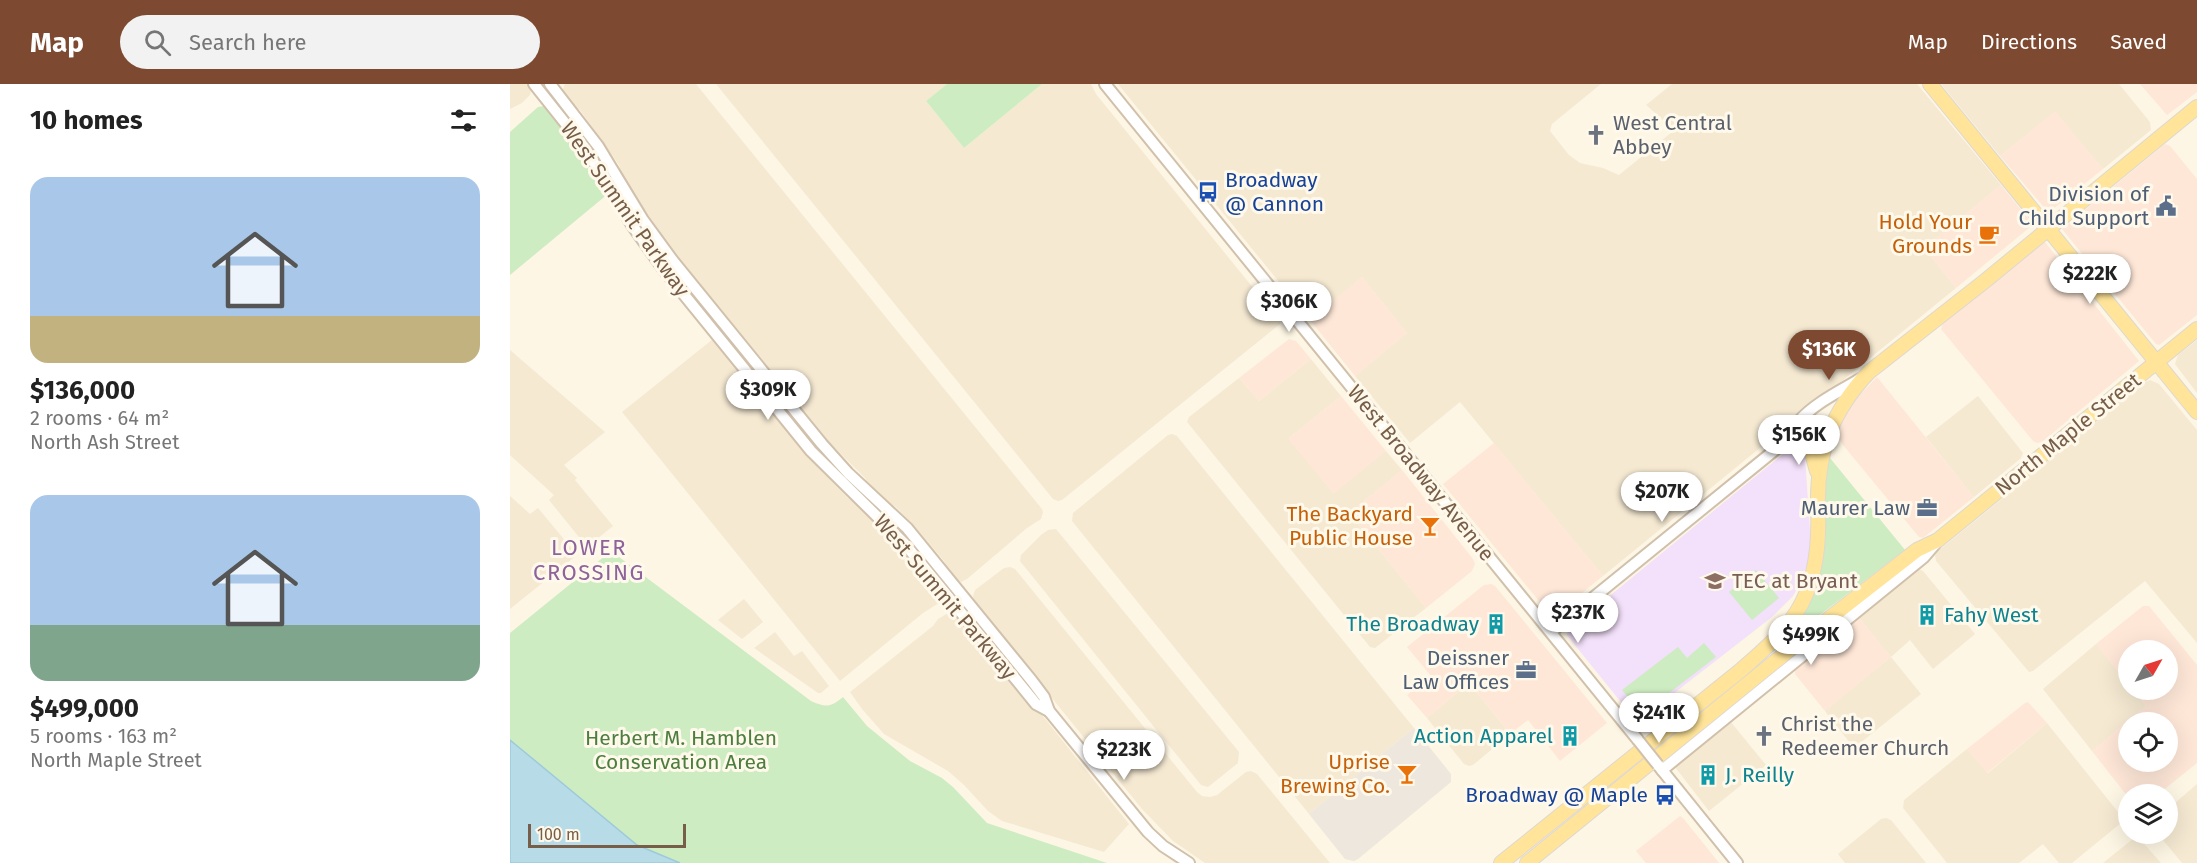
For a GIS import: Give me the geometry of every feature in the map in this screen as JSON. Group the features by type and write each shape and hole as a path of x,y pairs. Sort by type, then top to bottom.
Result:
{"main road":[{"path":"1930,84 2197,412"},
{"path":"1501,863 1741,670 1782,633 1802,602 1814,570 1820,533 1820,463 1832,424 1840,408 1869,372 1985,281 2197,107"},
{"name":"North Maple Street","path":"1527,863 1812,632 1917,550 1938,540 2197,328"},
{"path":"1792,435 1799,434 1808,439 1819,478"}],"street":[{"name":"West Summit Parkway","path":"534,84 592,158 652,254 773,405 824,466 904,543 1036,704 1049,711"},
{"name":"West Summit Parkway","path":"550,84 598,146 643,220 673,261 828,452 916,539 1032,681 1044,697 1049,711 1148,832 1188,863"},
{"name":"West Broadway Avenue","path":"1106,84 1737,863"},
{"path":"1551,632 1792,435 1798,422 1816,407 1869,372"},
{"name":"North Maple Street","path":"1660,767 1924,557 1938,540"}],"shaded area":[{"path":"510,84 529,84 531,90 530,95 522,103 510,109"},
{"path":"565,84 696,84 1042,509 1041,519 1027,528 967,579 961,582 954,579 944,561 915,527 896,507 869,486 865,478 830,443 805,412 798,408 772,376 770,369 737,333 734,326 682,265 635,198 622,176 619,165 580,110 564,95"},
{"path":"716,84 947,84 926,101 964,148 1042,84 1091,84 1096,94 1280,321 1280,324 1062,500 1053,499"},
{"path":"1118,84 1601,84 1552,124 1550,131 1569,155 1580,163 1603,168 1619,175 1672,132 1646,105 1672,84 1917,84 2001,185 1924,248 1956,288 1603,576 1460,402 1410,443 1355,376 1407,333 1362,277 1310,320"},
{"path":"1941,84 2119,84 2150,122 2151,130 2103,169 2055,112 2000,156"},
{"path":"2140,84 2197,84 2197,92 2167,115"},
{"path":"2055,111 2103,169 2048,212 2000,156"},
{"path":"2165,144 2170,146 2197,179 2197,315 2159,345 2062,229"},
{"path":"2001,185 2030,221 2030,227 1956,288 1924,248"},
{"path":"2045,242 2139,361 2042,442 2037,443 1941,329 1943,323"},
{"path":"1362,277 1407,333 1355,376 1310,320"},
{"path":"713,339 721,345 728,358 782,420 783,426 807,456 848,498 855,501 875,519 939,591 941,597 939,603 923,613 840,681 622,412"},
{"path":"1289,339 1296,341 1311,359 1259,401 1239,378"},
{"path":"2197,340 2197,393 2175,364 2178,355"},
{"path":"510,350 605,432 564,465 577,478 575,480 613,526 587,547 549,500 554,495 510,455"},
{"path":"1311,359 1341,396 1289,438 1333,493 1386,451 1402,470 1349,513 1426,608 1375,648 1370,647 1187,422 1189,417 1239,378 1259,401"},
{"path":"1877,377 1974,497 1923,538 1919,537 1839,438 1841,419 1852,403"},
{"path":"2150,380 2159,384 2197,430 2197,643 2145,581 2029,672 1936,561 1935,555"},
{"path":"1341,396 1386,451 1334,494 1288,439"},
{"path":"1978,396 2023,453 2021,458 1974,497 1926,437"},
{"path":"1172,434 1177,436 1414,728 1309,814 1072,521 1073,513"},
{"name":"TEC at Bryant","path":"1800,440 1804,442 1811,545 1810,556 1800,584 1793,596 1772,617 1637,722 1567,635 1568,630"},
{"path":"1494,443 1603,576 1557,613 1548,612 1443,484"},
{"path":"1402,470 1475,564 1472,571 1426,608 1349,513"},
{"path":"510,496 530,514 538,508 577,555 510,609"},
{"path":"1056,529 1239,752 1238,763 1208,787 1201,785 1020,561 1021,555 1041,535 1048,530"},
{"path":"1004,568 1015,569 1197,792 1202,796 1217,795 1246,772 1251,771 1257,774 1330,863 1205,863 1173,841 1142,809 974,602 975,590"},
{"path":"1919,569 1975,634 1933,669 1910,640 1891,657 1858,616"},
{"path":"1492,584 1607,723 1560,761 1528,720 1510,734 1469,683 1427,718 1407,695 1431,676 1407,647 1484,585"},
{"path":"744,599 763,622 742,639 718,620"},
{"path":"2143,606 2149,606 2177,640 2118,640 2118,672 2096,644"},
{"path":"950,612 958,615 988,655 997,663 1001,673 1032,709 1042,715 1129,824 1104,852 1002,821 988,811 948,771 884,734 850,692 933,626 938,619"},
{"path":"1858,616 1891,657 1825,711 1795,674 1796,666"},
{"path":"775,632 794,656 802,651 829,686 821,693 754,648"},
{"path":"2178,642 2197,665 2197,763 2171,784 2118,784 2092,751 2118,729 2118,772 2178,772 2178,712 2139,712 2146,706 2141,700 2178,700"},
{"path":"2096,644 2118,672 2118,700 2141,700 2146,706 2139,712 2118,712 2118,729 2092,751 2043,689"},
{"path":"1891,657 1921,694 1854,748 1825,711"},
{"path":"1469,683 1510,734 1469,766 1464,764 1427,718"},
{"path":"2028,702 2047,723 1987,773 1967,749"},
{"path":"1730,721 1766,765 1709,811 1675,767"},
{"path":"2047,723 2118,812 2118,825 2072,863 2059,863 2043,844 2019,863 1947,863 1903,808 1904,800 1967,749 1988,773"},
{"path":"1414,728 1451,774 1451,782 1358,859 1354,861 1345,859 1309,814"},
{"path":"2197,784 2197,863 2182,863 2166,844 2178,844 2178,800"},
{"path":"1680,816 1719,863 1646,863 1636,851"},
{"path":"1881,819 1891,820 1926,863 1845,863 1838,854"},
{"path":"2127,844 2144,844 2161,863 2103,863"}],"green space":[{"path":"947,84 1042,84 964,148 926,101"},
{"path":"544,106 554,114 560,126 609,193 510,275 510,132 538,107"},
{"path":"1830,458 1905,550 1800,630 1796,624 1815,584 1823,554 1825,476"},
{"name":"Herbert M. Hamblen Conservation Area","path":"611,551 811,701 828,705 843,697 867,726 910,761 942,778 987,823 1107,863 680,863 637,845 510,740 510,633"},
{"path":"1756,570 1779,598 1752,620 1729,592"},
{"path":"1704,643 1716,657 1642,714 1622,690 1678,647 1687,658"}],"water":[{"path":"510,740 637,845 680,863 510,863"}],"place":[{"name":"West Central Abbey","path":"1596,135"},
{"name":"Broadway @ Cannon","path":"1208,192"},
{"name":"Division of Child Support","path":"2166,206"},
{"name":"Hold Your Grounds","path":"1989,234"},
{"name":"Maurer Law","path":"1927,508"},
{"name":"The Backyard Public House","path":"1430,526"},
{"name":"TEC at Bryant","path":"1715,581"},
{"name":"Fahy West","path":"1927,615"},
{"name":"The Broadway","path":"1496,624"},
{"name":"Deissner Law Offices","path":"1526,670"},
{"name":"Action Apparel","path":"1570,736"},
{"name":"Christ the Redeemer Church","path":"1764,736"},
{"name":"Uprise Brewing Co.","path":"1407,774"},
{"name":"J. Reilly","path":"1708,775"},
{"name":"Broadway @ Maple","path":"1665,795"}],"district":[{"name":"LOWER CROSSING","path":"589,560"}]}
